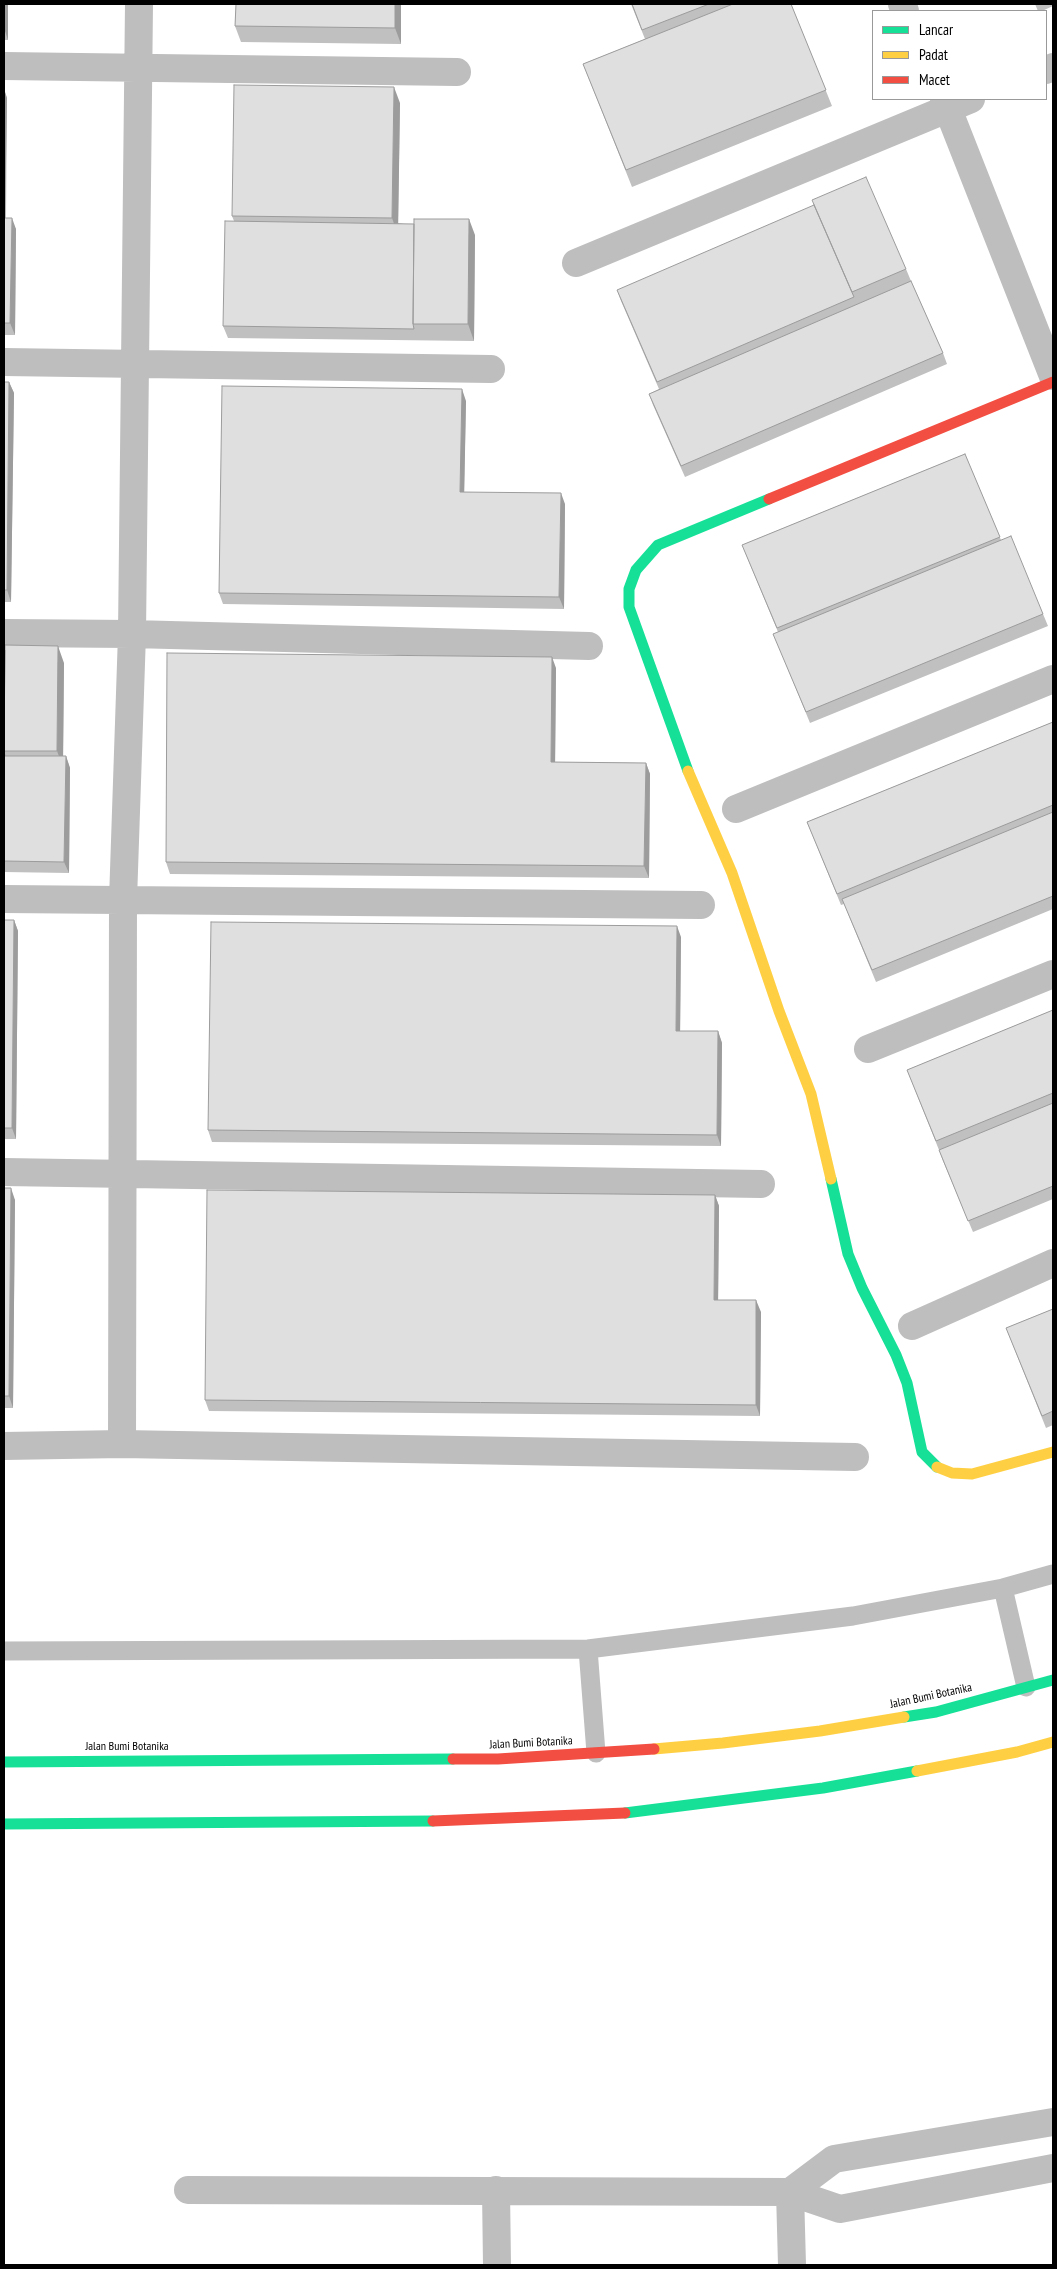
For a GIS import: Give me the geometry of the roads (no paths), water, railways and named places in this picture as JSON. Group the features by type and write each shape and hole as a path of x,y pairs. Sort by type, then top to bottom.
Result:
{"main road":[{"path":"1053,382 658,545 636,570 629,589 629,607 690,777 732,873 779,1011 808,1086 848,1254 862,1288 896,1355 907,1383 913,1418 922,1452 938,1468 952,1473 972,1474 1053,1452"},
{"name":"Jalan Bumi Botanika","path":"4,1762 498,1758 596,1753 723,1743 820,1731 936,1712 1053,1680"},
{"path":"4,1824 404,1822 638,1813 823,1788 1017,1752 1053,1742"}],"street":[{"path":"122,1444 123,900 132,634 139,4"},
{"path":"4,66 457,72"},
{"path":"576,263 954,102 1053,376"},
{"path":"4,362 491,369"},
{"path":"4,634 132,634 589,646"},
{"path":"736,808 1053,678"},
{"path":"4,899 702,905"},
{"path":"868,1049 1053,974"},
{"path":"4,1172 761,1184"},
{"path":"912,1326 1053,1263"},
{"path":"4,1446 122,1444 855,1456"},
{"path":"790,2192 834,2160 1053,2122"},
{"path":"188,2190 790,2192 840,2209 1053,2168"},
{"path":"496,2190 497,2265"},
{"path":"790,2192 792,2265"}],"lane":[{"path":"4,1651 588,1649 853,1616 1003,1588 1053,1574"},
{"path":"1003,1588 1026,1688"},
{"path":"588,1649 596,1753"}]}
